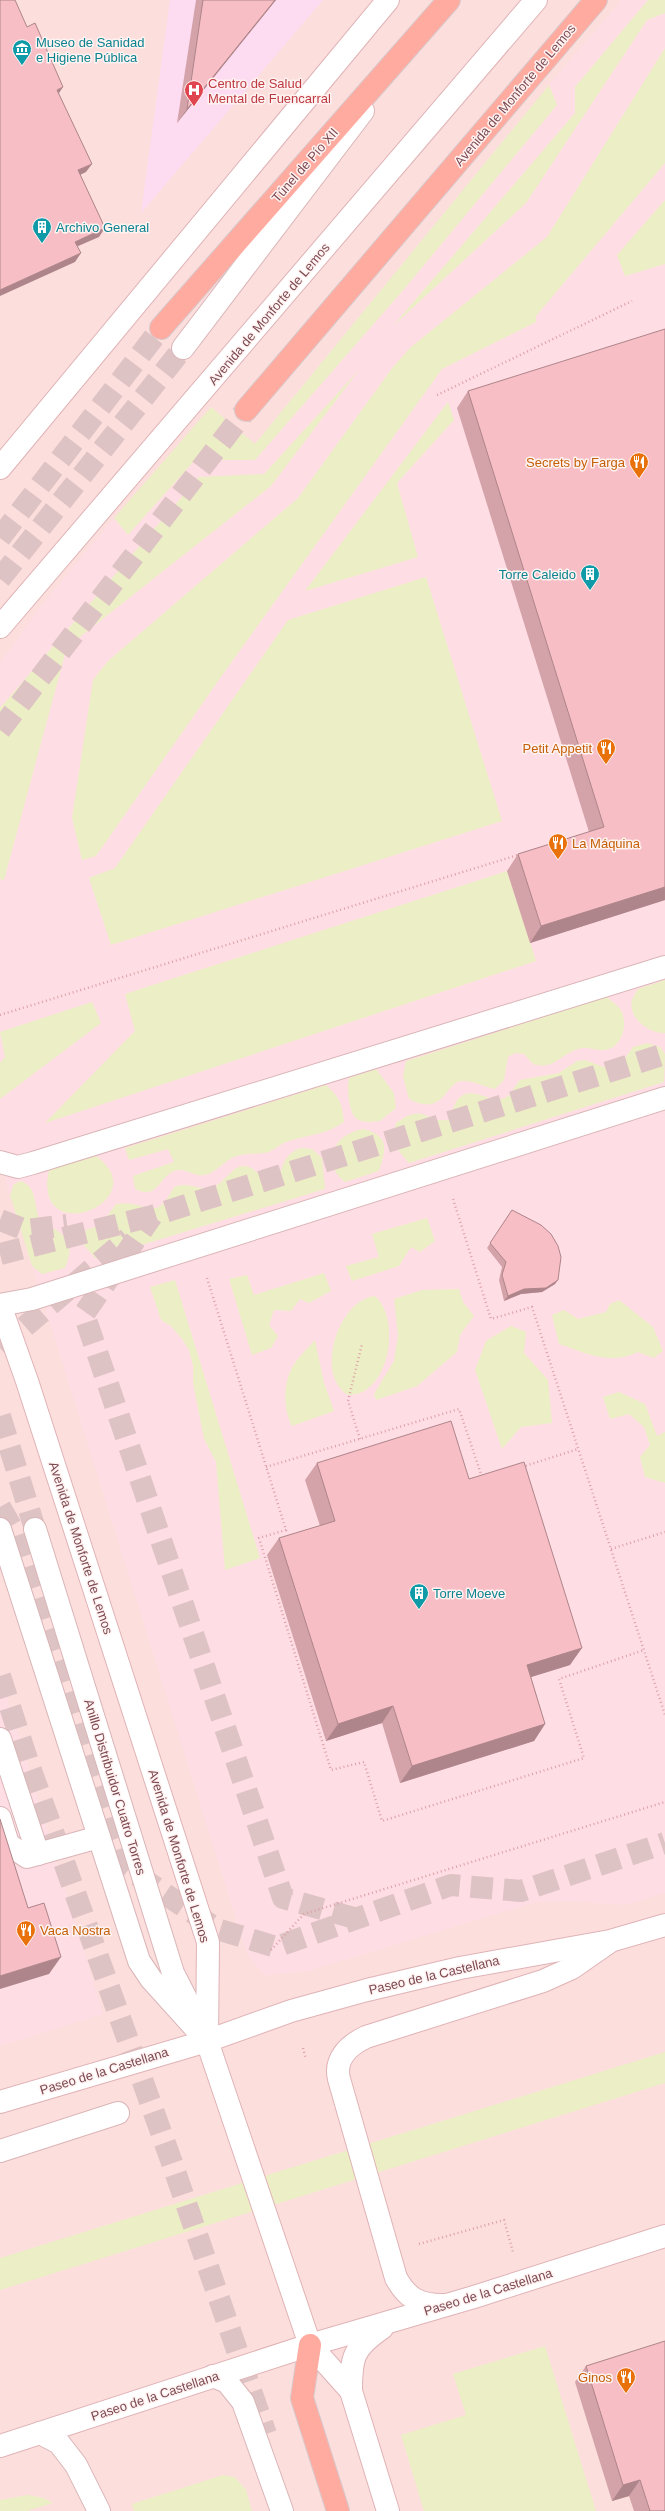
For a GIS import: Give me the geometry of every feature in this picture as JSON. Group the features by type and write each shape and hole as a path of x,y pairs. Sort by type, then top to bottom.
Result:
{"main road":[{"name":"Túnel de Pío XII","path":"161,328 430,24 449,0"},
{"name":"Avenida de Monforte de Lemos","path":"246,410 596,0"},
{"path":"310,2346 302,2398 338,2511"}],"street":[{"path":"0,468 388,0"},
{"name":"Avenida de Monforte de Lemos","path":"0,627 536,0"},
{"path":"183,348 430,24"},
{"path":"0,1162 18,1166 33,1163 665,967"},
{"path":"0,1305 39,1296 665,1098"},
{"name":"Avenida de Monforte de Lemos","path":"0,1305 27,1381 208,1942 207,2040"},
{"path":"0,1529 139,1961 151,1979 207,2040 310,2346 351,2391"},
{"name":"Anillo Distribuidor Cuatro Torres","path":"35,1529 173,1973 207,2040"},
{"path":"0,1739 38,1854"},
{"path":"0,1818 8,1844 27,1857 99,1837"},
{"name":"Paseo de la Castellana","path":"0,2102 207,2040 292,2011 375,1988 460,1968 610,1941 665,1925"},
{"path":"447,2305 430,2305 410,2298 396,2278 339,2079 340,2060 350,2047 366,2037 543,1981 572,1968 610,1941"},
{"path":"0,2151 118,2113"},
{"name":"Paseo de la Castellana","path":"0,2446 213,2376 447,2305 665,2236"},
{"path":"388,2511 351,2391 351,2365 355,2353 369,2337 392,2321"},
{"path":"213,2376 227,2382 243,2402 282,2511"},
{"path":"40,2433 60,2443 76,2465 99,2511"}],"path":[{"path":"437,395 632,301"},
{"path":"0,1015 525,852"},
{"path":"452,1198 491,1319 532,1308 665,1715"},
{"path":"206,1277 286,1530 259,1538 331,1770 364,1762 382,1821 584,1758 559,1678 644,1650"},
{"path":"360,1438 348,1401 362,1344"},
{"path":"266,1467 459,1409 482,1479 490,1476"},
{"path":"519,1467 578,1449"},
{"path":"611,1548 665,1532"},
{"path":"271,1950 304,1914 665,1802"},
{"path":"415,2245 504,2220 513,2253"}],"shaded area":[{"path":"0,0 665,0 665,2511 0,2511"},
{"name":"Centro de Salud Mental de Fuencarral","path":"170,0 323,0 141,213"},
{"path":"622,0 665,0 665,1893 625,1905 573,1901 536,1902 308,1971 264,1975 248,1956 241,1935 0,1163 0,663 38,610 114,518 211,407 255,444 549,85"},
{"path":"0,1674 103,2014 0,2046"}],"green space":[{"path":"648,0 665,0 665,13 647,20 526,203 393,326 575,113 575,87"},
{"path":"665,48 665,163 536,316 536,322 442,369 223,674 96,856 82,860 72,818 93,680 108,661 298,498 393,367 411,347 547,237"},
{"path":"549,85 557,105 405,288 255,460 195,460 128,535 114,518 211,407 255,444"},
{"path":"665,200 665,264 625,276 617,255"},
{"path":"359,370 271,486 67,647 4,880 0,879 0,708 199,477 264,474"},
{"path":"448,402 454,420 397,483 418,557 305,591"},
{"path":"426,577 502,821 111,945 89,878 115,868 288,620"},
{"path":"507,871 536,961 45,1123 135,1031 125,994"},
{"path":"665,980 665,1033 659,1033 641,1024 636,1019 631,1007 632,1000 638,989"},
{"path":"607,997 621,1010 624,1022 624,1028 620,1040 611,1048 605,1050 585,1048 578,1049 547,1065 533,1064 524,1054 515,1053 508,1057 504,1080 495,1089 462,1081 452,1086 437,1102 421,1104 409,1099 403,1077 406,1061"},
{"path":"92,1002 101,1023 0,1099 0,1063 5,1057 0,1032"},
{"path":"647,1043 660,1047 665,1054 664,1082 409,1163 398,1149 394,1141 396,1123 413,1114 424,1115 434,1119 448,1120 457,1100 465,1094 471,1093 491,1098 503,1099 509,1095 520,1080 559,1073 577,1061 585,1060 609,1069 618,1068 633,1047"},
{"path":"376,1069 394,1093 396,1108 380,1121 362,1121 354,1116 350,1106 348,1094 349,1078"},
{"path":"326,1085 340,1101 344,1122 330,1130 286,1142 265,1153 236,1156 208,1174 198,1175 181,1170 172,1172 150,1192 143,1192 135,1189 133,1176 174,1162 168,1149 129,1160 125,1148"},
{"path":"364,1129 378,1136 384,1145 383,1157 379,1171 345,1182 337,1174 333,1165 332,1157 334,1149 345,1136"},
{"path":"301,1148 312,1149 322,1158 325,1189 96,1259 83,1244 86,1230 101,1225 116,1204 127,1203 155,1208 161,1206 174,1187 179,1185 189,1185 201,1188 210,1188 220,1183 233,1170 243,1166 251,1168 268,1182 274,1180 279,1183 282,1180 279,1178 286,1159 296,1150"},
{"path":"96,1156 111,1173 112,1189 104,1202 89,1211 72,1213 57,1209 48,1195 49,1170"},
{"path":"21,1181 30,1187 39,1218 65,1237 69,1249 65,1268 42,1274 32,1266 10,1195 14,1184"},
{"path":"427,1218 435,1241 420,1252 411,1247 399,1266 352,1281 346,1266 379,1257 372,1234"},
{"path":"324,1273 331,1291 309,1303 300,1299 291,1311 274,1310 269,1325 278,1336 271,1348 252,1355 229,1279 247,1275 254,1295"},
{"path":"175,1280 260,1558 225,1570 216,1462 204,1439 193,1383 193,1366 189,1350 171,1326 161,1320 150,1287"},
{"path":"459,1289 463,1302 474,1316 460,1335 457,1352 417,1386 376,1400 374,1394 394,1361 398,1335 394,1299 422,1290"},
{"path":"375,1296 383,1307 388,1322 389,1338 387,1355 382,1370 373,1383 362,1392 348,1395 338,1385 333,1372 332,1356 335,1340 341,1324 350,1310 362,1301"},
{"path":"619,1300 653,1327 663,1351 654,1358 638,1352 618,1358 598,1357 559,1344 552,1315 564,1310 578,1319 606,1312 610,1304"},
{"path":"511,1326 526,1332 524,1353 548,1380 552,1423 521,1427 502,1449 475,1370 486,1341"},
{"path":"315,1340 324,1383 334,1411 292,1426 287,1411 285,1396 287,1380 295,1363"},
{"path":"619,1392 645,1404 657,1436 665,1432 665,1483 645,1477 640,1457 650,1445 644,1427 629,1414 610,1419 603,1397"},
{"path":"665,2052 665,2083 0,2290 0,2258"},
{"path":"545,2346 596,2511 424,2511 401,2435 466,2415 453,2374"},
{"path":"223,2475 235,2477 246,2490 252,2511 134,2511 132,2504"},
{"path":"28,2495 44,2498 53,2503 27,2511 0,2511 0,2500"}],"building":[{"path":"0,0 15,0 27,27 35,23 63,87 57,90 92,164 78,170 105,228 75,242 81,253 0,290"},
{"path":"203,0 275,0 187,109"},
{"name":"Torre Caleido","path":"665,329 665,887 541,926 518,854 604,827 468,391"},
{"path":"512,1210 541,1225 551,1234 558,1246 561,1257 558,1280 546,1288 524,1289 508,1296 502,1275 506,1262 490,1243"},
{"name":"Torre Moeve","path":"451,1421 469,1479 524,1462 582,1648 527,1665 545,1724 412,1766 393,1706 338,1724 279,1538 335,1521 317,1463"},
{"path":"0,1819 28,1908 44,1903 61,1957 0,1976"},
{"path":"665,2341 665,2511 650,2511 640,2480 623,2485 586,2366"}],"tunnel":[{"path":"0,538 161,328"},
{"path":"0,579 183,348"},
{"path":"0,730 246,410"},
{"path":"354,1918 283,1898 84,1314 152,1216 665,1054"},
{"path":"0,1254 152,1216"},
{"path":"0,1220 26,1230 67,1225"},
{"path":"0,1348 128,1238"},
{"path":"0,1416 35,1529"},
{"path":"0,1507 15,1533 128,1869 217,1929 276,1947 451,1885 521,1891 665,1843"},
{"path":"0,1676 28,1762 171,2160 266,2434"}],"place":[{"name":"Museo de Sanidad e Higiene Pública","path":"22,66"},
{"name":"Centro de Salud Mental de Fuencarral","path":"194,107"},
{"name":"Archivo General","path":"42,244"},
{"name":"Secrets by Farga","path":"639,479"},
{"name":"Torre Caleido","path":"590,591"},
{"name":"Petit Appetit","path":"606,765"},
{"name":"La Máquina","path":"558,860"},
{"name":"Torre Moeve","path":"419,1610"},
{"name":"Vaca Nostra","path":"26,1947"},
{"name":"Ginos","path":"626,2394"}]}
